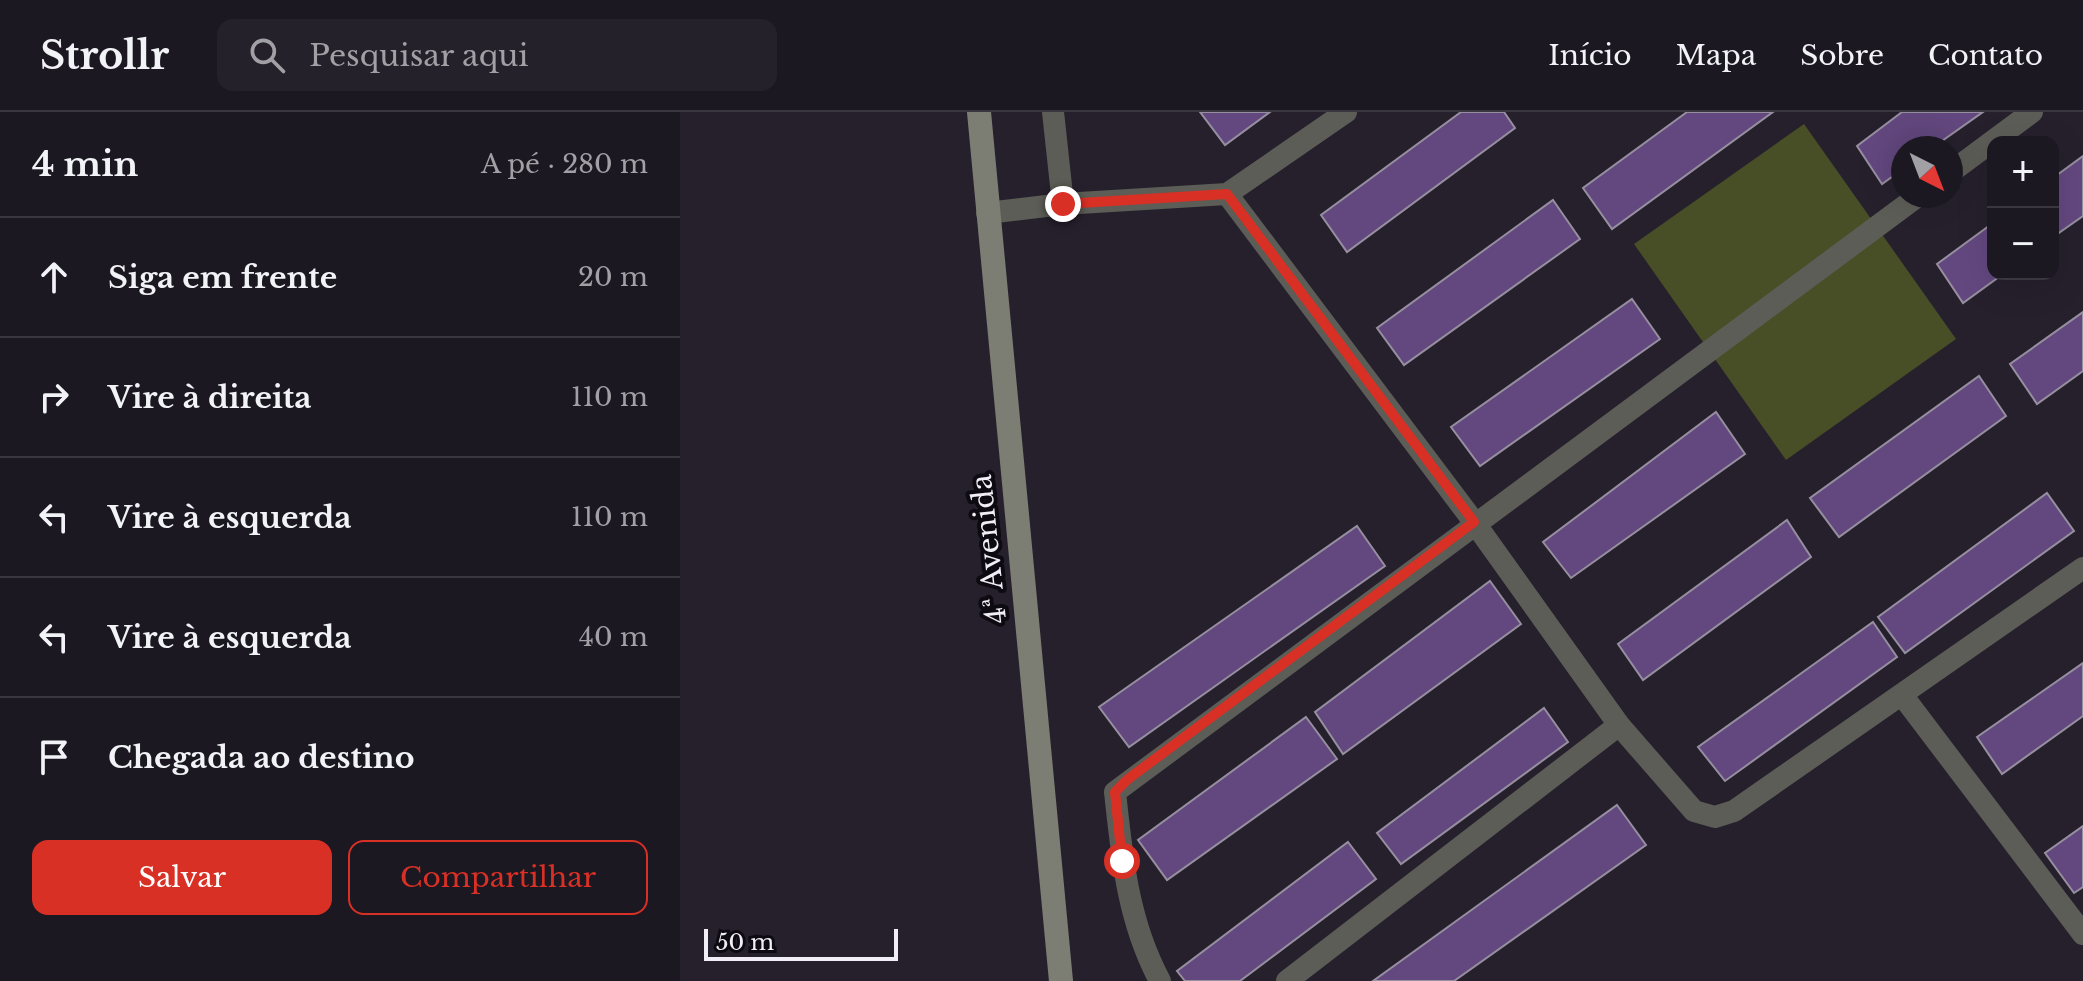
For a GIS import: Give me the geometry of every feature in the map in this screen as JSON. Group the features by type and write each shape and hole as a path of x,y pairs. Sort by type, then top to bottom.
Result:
{"street":[{"name":"4ª Avenida","path":"979,112 1061,981"},
{"path":"1053,112 1063,204"},
{"path":"987,213 1063,204 1227,194 1346,112"},
{"path":"1963,163 2032,112"},
{"path":"1227,194 1474,522 1619,725 1694,811 1715,817 1734,811 2083,568"},
{"path":"1160,981 1136,927 1122,861 1115,792 1474,522 1902,208"},
{"path":"1902,695 2083,934"},
{"path":"1287,981 1619,725"}],"green space":[{"path":"1804,124 1956,339 1786,460 1634,244"}],"building":[{"path":"1200,112 1270,112 1225,145"},
{"path":"1461,112 1504,112 1515,128 1347,252 1321,215"},
{"path":"1687,112 1773,112 1612,229 1583,188"},
{"path":"1902,112 1983,112 1949,136 1891,136 1891,178 1882,184 1857,146"},
{"path":"2083,156 2083,216 2059,233 2059,208 2059,174"},
{"path":"1553,200 1580,239 1404,365 1377,328"},
{"path":"1987,227 1987,280 1995,280 1963,303 1937,264"},
{"path":"1632,299 1660,339 1480,466 1451,427"},
{"path":"2083,312 2083,371 2037,404 2010,364"},
{"path":"1979,376 2006,416 1839,537 1810,498"},
{"path":"1716,412 1745,454 1571,578 1543,542"},
{"path":"2047,493 2074,531 1905,653 1878,617"},
{"path":"1787,520 1811,557 1643,680 1618,644"},
{"path":"1357,526 1385,566 1129,747 1099,707"},
{"path":"1490,581 1521,624 1343,754 1315,712"},
{"path":"1873,622 1897,657 1725,781 1698,747"},
{"path":"2083,663 2083,716 2002,774 1977,737"},
{"path":"1544,708 1568,742 1401,864 1377,833"},
{"path":"1306,717 1337,759 1167,880 1138,840"},
{"path":"1617,805 1646,845 1454,981 1373,981"},
{"path":"2083,826 2083,887 2074,893 2045,853"},
{"path":"1348,842 1376,879 1240,981 1185,981 1177,971"}],"route":[{"path":"1063,204 1227,194 1474,522 1128,779 1115,792 1122,861"}]}
